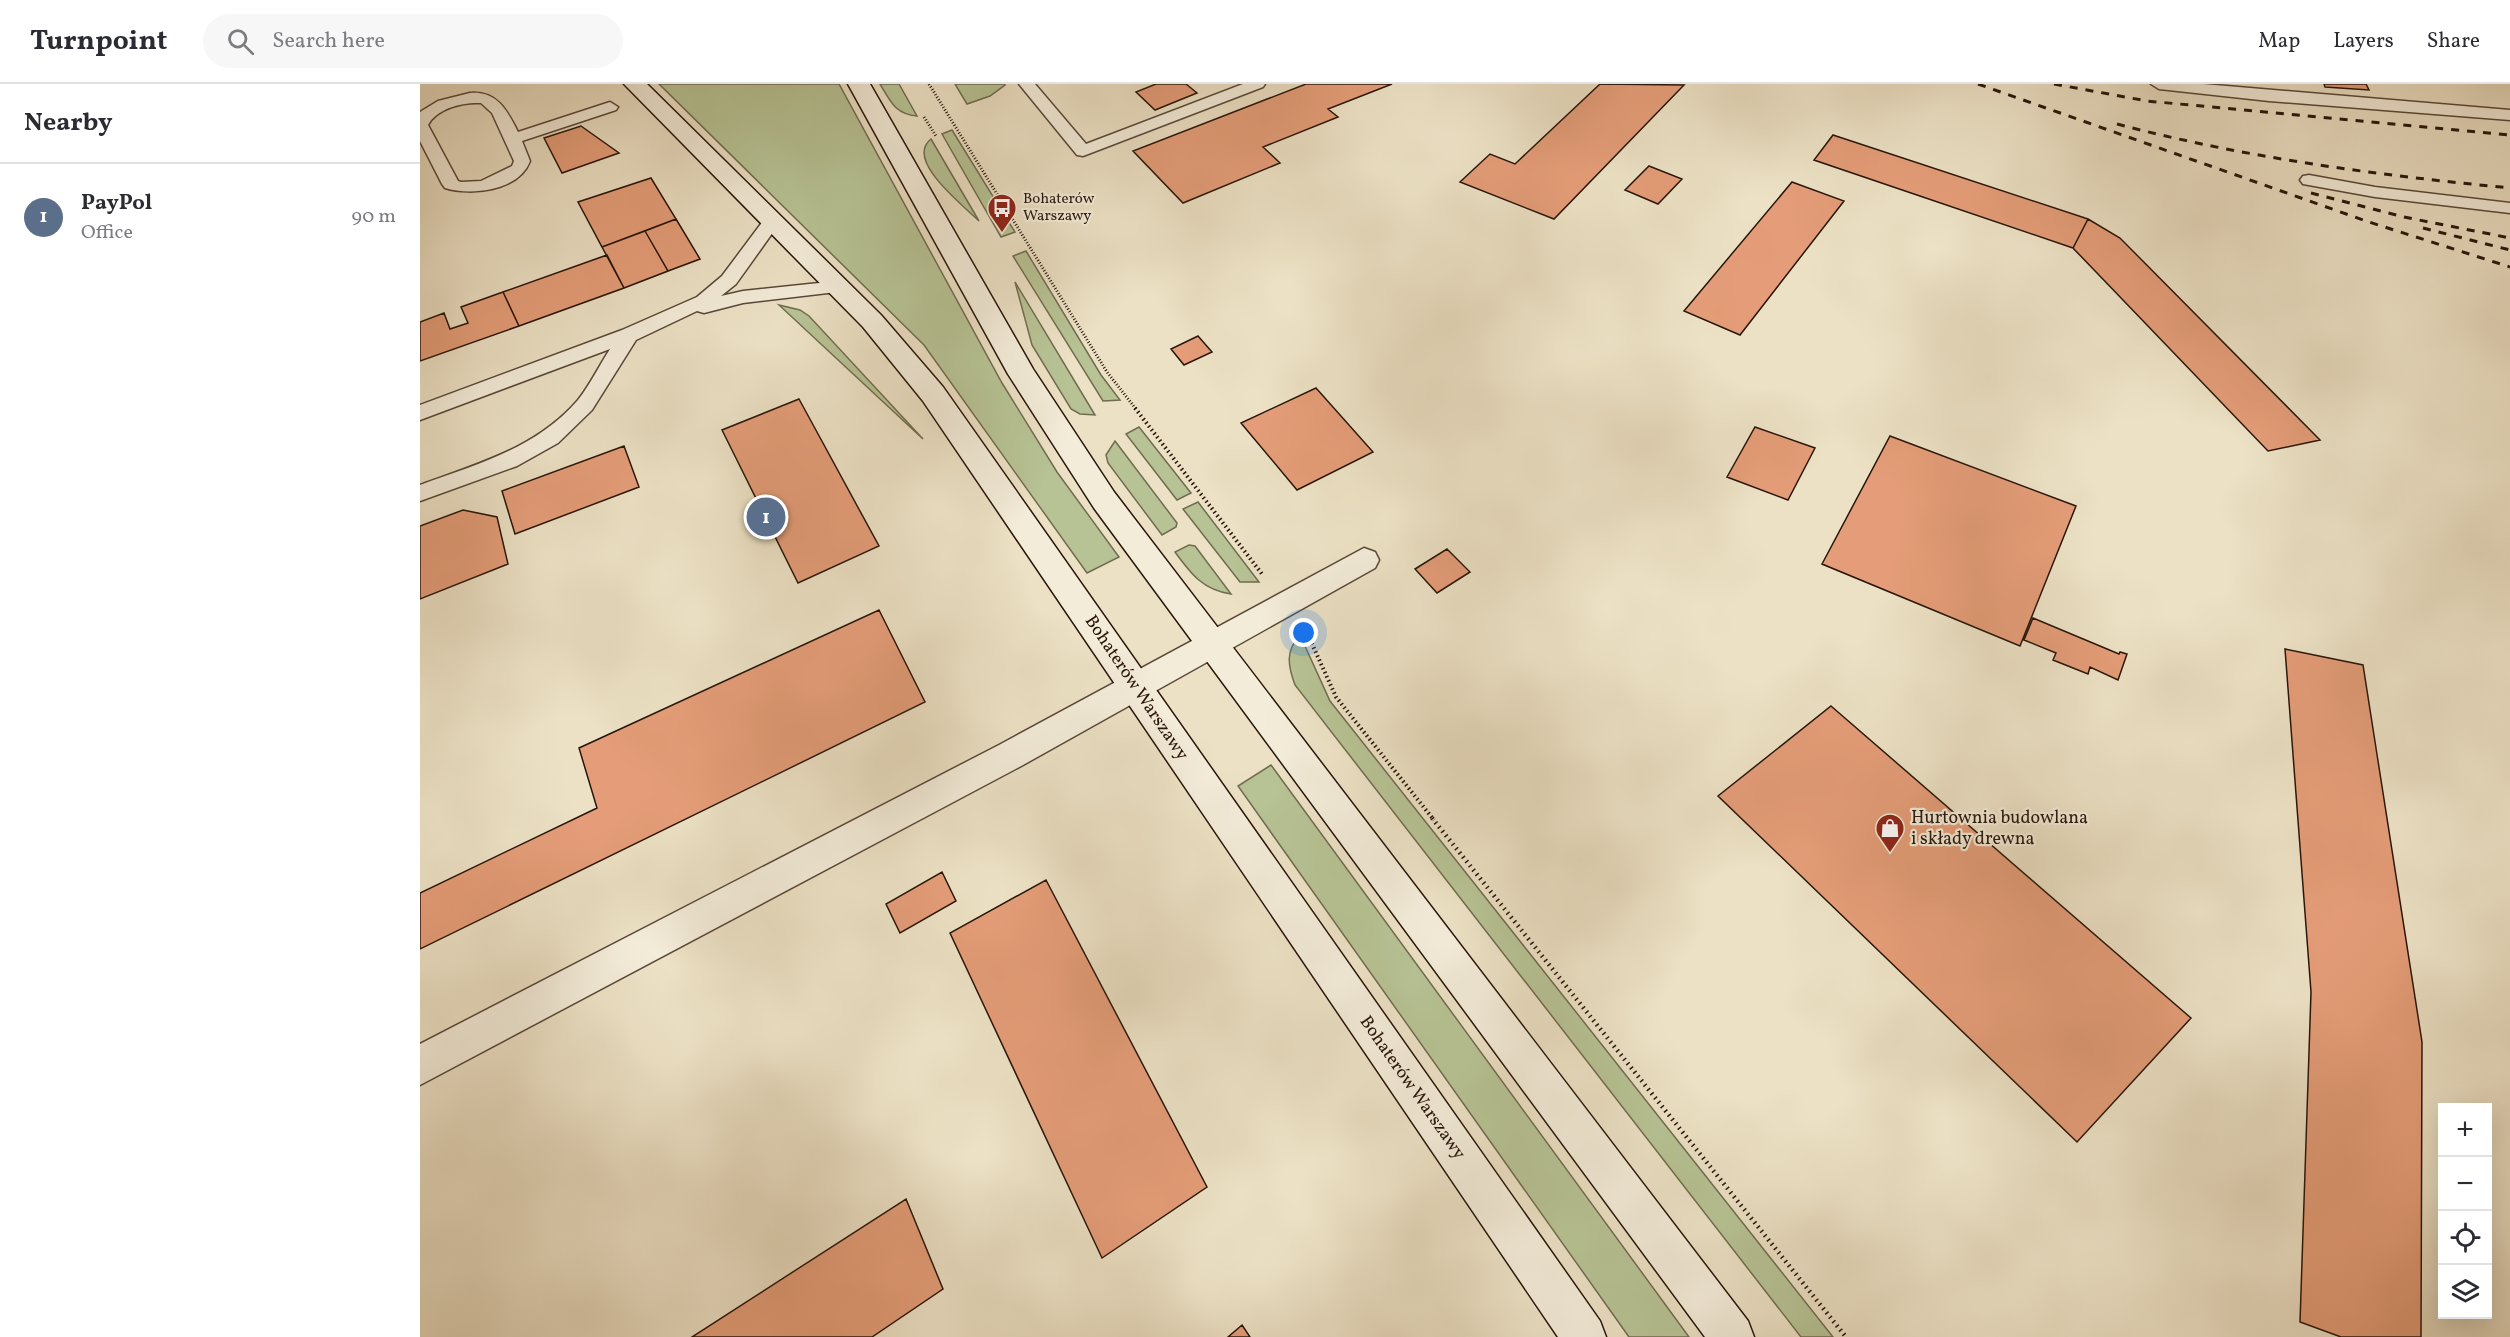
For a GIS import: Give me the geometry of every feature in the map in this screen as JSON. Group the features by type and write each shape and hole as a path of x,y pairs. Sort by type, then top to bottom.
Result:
{"street":[{"name":"Bohaterów Warszawy","path":"635,84 838,286 902,354 933,394 1584,1337"},
{"path":"860,84 1022,374 1104,500 1732,1337"},
{"path":"420,1065 1135,687 1364,560"}],"lane":[{"path":"1027,84 1083,151 1257,84"},
{"path":"2160,84 2279,97 2510,114"},
{"path":"465,99 484,99 492,103 512,139 522,161 519,169 488,184 460,188 451,184 420,125 424,115 435,108 465,99"},
{"path":"512,139 610,107"},
{"path":"2309,180 2375,192 2510,208"},
{"path":"674,317 721,288 772,221"},
{"path":"420,414 674,317 742,297 838,286"},
{"path":"420,493 531,451 549,441 584,406 629,335"}],"path":[{"path":"929,84 1107,372 1267,581"},
{"path":"924,117 936,136"},
{"path":"1306,631 1336,697 1846,1337"}],"green space":[{"path":"659,84 839,84 1002,383 1057,472 1119,557 1087,573 924,345"},
{"path":"880,84 899,84 917,116 899,110"},
{"path":"955,84 1005,85 990,96 967,104"},
{"path":"952,130 1015,232 1001,237 942,134"},
{"path":"931,139 979,221 950,194 930,170 925,159 925,148"},
{"path":"1026,251 1101,375 1120,400 1103,401 1013,256"},
{"path":"1015,282 1095,415 1080,414 1071,409 1032,345"},
{"path":"779,305 800,310 809,316 923,439"},
{"path":"1139,427 1191,493 1177,500 1126,434"},
{"path":"1115,441 1177,523 1176,527 1162,535 1108,463 1106,455"},
{"path":"1198,502 1259,582 1240,582 1183,509"},
{"path":"1189,545 1195,546 1231,594 1213,589 1198,580 1175,552"},
{"path":"1300,635 1330,701 1833,1337 1801,1337 1295,685 1289,659 1292,647"},
{"path":"1271,765 1689,1337 1629,1337 1238,786"}],"building":[{"path":"1156,84 1186,84 1197,93 1155,110 1136,92"},
{"path":"1306,84 1392,84 1328,109 1338,117 1263,147 1280,163 1183,203 1133,151"},
{"path":"1600,84 1684,85 1554,219 1460,182 1490,154 1515,164"},
{"path":"2324,84 2366,84 2369,90 2325,87"},
{"path":"581,126 619,153 562,173 544,138"},
{"path":"1833,135 2088,219 2073,248 1814,160"},
{"path":"1649,166 1682,179 1658,204 1625,190"},
{"path":"651,178 676,219 602,247 578,202"},
{"path":"1792,182 1844,201 1740,335 1684,311"},
{"path":"676,219 700,259 668,271 645,231"},
{"path":"2088,219 2120,238 2320,440 2268,451 2073,248"},
{"path":"645,231 668,271 624,288 602,247"},
{"path":"607,255 624,288 519,326 503,292"},
{"path":"503,292 519,326 420,361 420,322 444,313 450,329 468,323 461,307"},
{"path":"1198,336 1212,352 1184,365 1171,349"},
{"path":"1316,388 1373,452 1297,490 1241,423"},
{"path":"799,399 879,546 798,583 722,430"},
{"path":"1755,427 1815,448 1788,500 1727,477"},
{"path":"1890,436 2076,506 2020,646 1822,564"},
{"path":"624,446 639,487 515,534 502,491"},
{"path":"463,510 497,517 508,564 420,599 420,526"},
{"path":"1447,549 1470,572 1437,593 1415,569"},
{"path":"879,610 925,702 420,949 420,893 597,808 579,748"},
{"path":"2033,618 2119,654 2120,652 2127,654 2118,680 2090,667 2088,674 2053,660 2056,653 2024,640"},
{"path":"2285,649 2363,665 2422,1042 2421,1337 2341,1337 2300,1322 2311,992"},
{"path":"1831,706 2191,1018 2077,1142 1718,796"},
{"path":"942,872 956,901 900,933 886,904"},
{"path":"1046,880 1207,1187 1102,1258 950,933"},
{"path":"906,1199 943,1289 872,1337 692,1337"},
{"path":"1242,1325 1250,1337 1228,1337"}],"railway":[{"path":"1978,84 2369,222 2510,267"},
{"path":"2054,84 2147,101 2510,135"},
{"path":"2117,124 2214,147 2312,164 2510,188"},
{"path":"2311,193 2404,217 2510,238"},
{"path":"2423,228 2510,250"}],"place":[{"name":"Bohaterów Warszawy","path":"1002,234"},
{"name":"PayPol","path":"766,517"},
{"name":"Hurtownia budowlana i składy drewna","path":"1890,854"}]}
